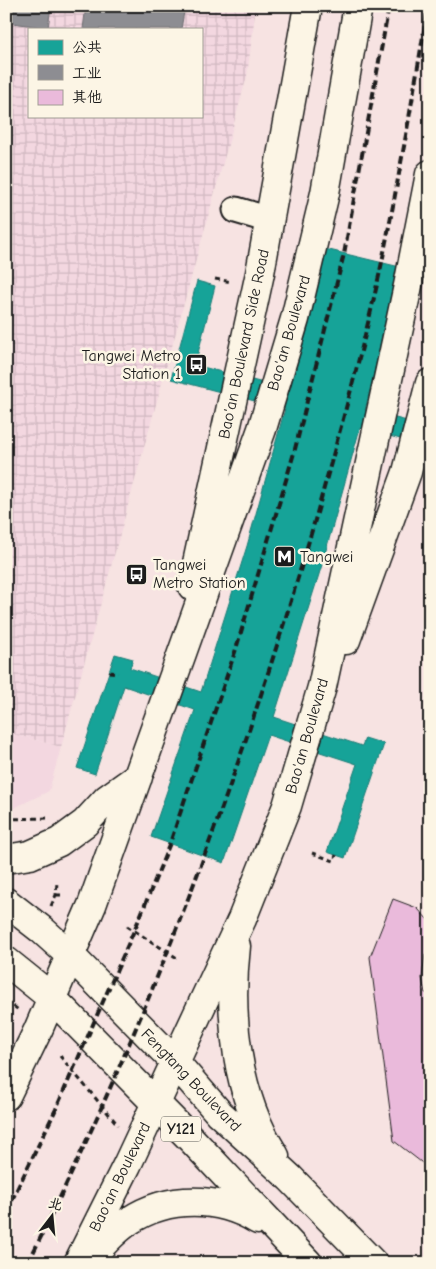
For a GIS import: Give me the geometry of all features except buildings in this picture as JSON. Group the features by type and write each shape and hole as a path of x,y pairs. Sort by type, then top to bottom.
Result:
{"main road":[{"name":"Bao'an Boulevard Side Road","path":"171,680 270,220 308,6"},
{"name":"Bao'an Boulevard","path":"6,1096 71,956 118,837 171,680 220,551 262,429 295,319 326,193 358,6"},
{"name":"Bao'an Boulevard","path":"78,1263 156,1103 242,919 287,806 322,687 430,174"},
{"path":"305,749 407,472 430,383"},
{"path":"6,859 30,855 59,842 85,823 107,799 138,776"},
{"name":"Fengtang Boulevard","path":"6,902 71,956 175,1062 219,1113 290,1178 373,1263"},
{"path":"242,919 236,946 232,990 240,1064 259,1126 272,1152 290,1178"},
{"path":"6,961 52,998"},
{"name":"Y121","path":"52,998 156,1103 308,1263"},
{"path":"86,1263 107,1240 130,1221 159,1209 187,1202 210,1202 235,1208 277,1232"}],"street":[{"path":"236,210 270,220"}],"path":[{"path":"214,279 232,282"},
{"path":"109,672 118,673"},
{"path":"6,819 49,818"},
{"path":"312,853 334,861 336,855"},
{"path":"52,906 58,882"},
{"path":"56,895 63,895"},
{"path":"127,926 177,958"},
{"path":"6,1001 27,1017"},
{"path":"60,1056 118,1125"}],"shaded area":[{"path":"6,6 256,6 247,76 61,747 6,732"},
{"path":"6,732 61,747 49,791 6,812"}],"railway":[{"path":"6,1212 56,1109 140,917 170,843 236,649 294,453 344,254 389,6"},
{"path":"28,1263 72,1172 153,988 225,800 258,705 317,513 360,356 382,262 428,6"}],"place":[{"name":"Tangwei Metro Station 1","path":"197,365"},
{"name":"Tangwei","path":"284,557"},
{"name":"Tangwei Metro Station","path":"137,574"}]}
